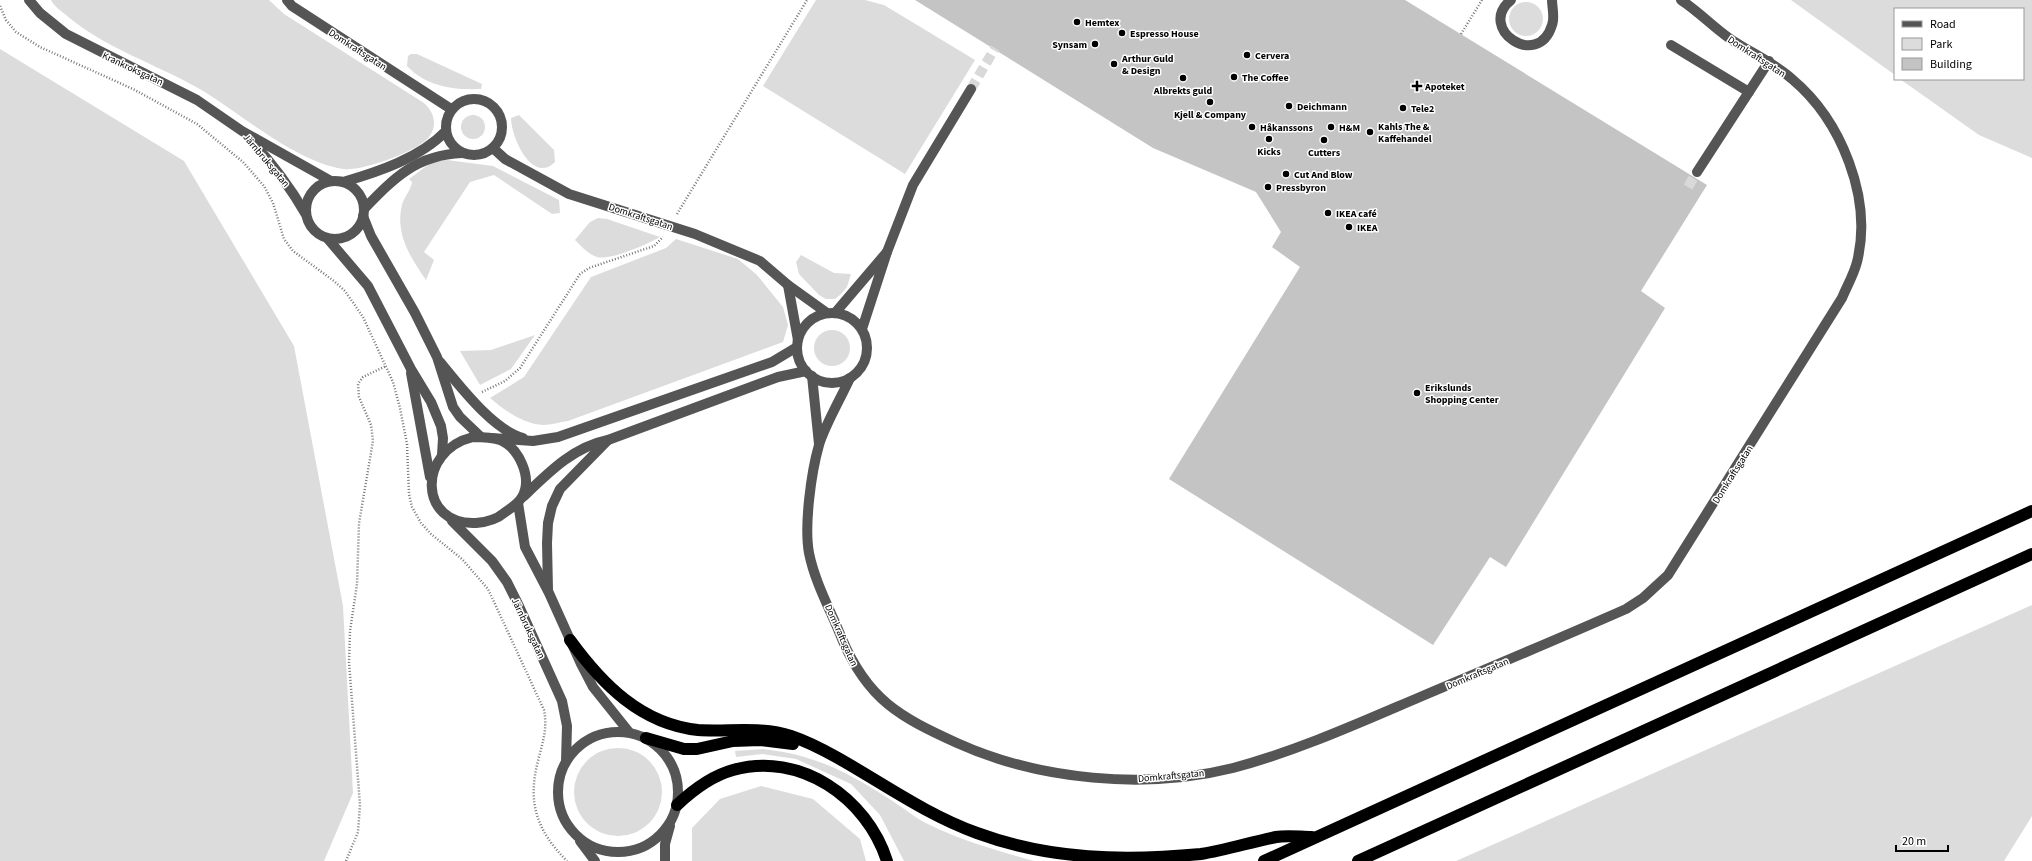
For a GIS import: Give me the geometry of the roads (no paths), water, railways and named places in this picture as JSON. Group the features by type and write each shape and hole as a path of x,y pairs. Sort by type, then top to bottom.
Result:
{"highway":[{"path":"1264,861 2032,511"},
{"path":"1358,861 1370,858 2032,554"},
{"path":"570,640 603,682 627,702 646,715 671,725 698,730 760,730 788,735 814,744 951,822 999,841 1048,854 1100,860 1151,860 1202,854 1278,837 1318,837"},
{"path":"646,738 684,749 697,749 733,742 760,740 786,742 812,748 838,758"},
{"path":"677,805 709,780 732,770 755,766 780,766 804,772 826,783 841,794 863,816 877,837 887,861"}],"street":[{"name":"Krankroksgatan","path":"29,0 40,13 66,34 88,47 190,96 242,131"},
{"name":"Domkraftsgatan","path":"287,0 292,6 451,109"},
{"path":"1511,0 1505,5 1500,21 1506,36 1519,45 1533,45 1545,39 1553,24 1552,0"},
{"name":"Domkraftsgatan","path":"1681,0 1695,9"},
{"name":"Domkraftsgatan","path":"850,378 819,444 810,498 807,533 814,573 853,664 872,692 896,712 925,728 970,749 1013,763 1060,774 1099,778 1172,777 1232,768 1304,745 1626,609 1643,598 1668,575 1842,298 1857,262 1860,228 1859,203 1851,167 1843,147 1824,114 1808,94 1793,79 1769,61 1730,38 1710,24 1695,9 1689,0"},
{"path":"1672,45 1749,92"},
{"path":"1697,172 1769,61"},
{"path":"862,329 887,252 913,185 971,89"},
{"path":"462,153 451,144 446,131 446,120 451,109 460,102 472,98 484,100 494,106 500,116 503,127 500,139 493,148 478,155 462,153 445,154 423,160 407,169 389,184 364,213 359,227 350,235 340,239 328,239 317,234 309,225 305,213 307,198 317,186 331,181 343,182 354,187 361,197 364,213 371,236 415,313 437,357 453,407 460,417 486,437 501,440 512,448 520,460 525,472 525,486 520,500 525,547 593,687 629,732"},
{"name":"Järnbruksgatan","path":"242,131 331,181"},
{"name":"Järnbruksgatan","path":"242,131 277,169 290,187 305,213"},
{"path":"343,182 379,170 421,151 437,140 446,131"},
{"name":"Domkraftsgatan","path":"493,148 505,159 569,194 703,236 760,261 788,285 831,313"},
{"path":"328,239 368,286 411,369 437,414 443,438 442,455"},
{"path":"432,488 434,469 442,455 449,448 463,440 486,437 533,440 558,437 772,362 798,343 801,332 810,321 831,313 887,252"},
{"path":"788,285 798,343 799,359 809,374"},
{"path":"411,369 419,422 436,503 448,516 462,523 485,522 502,516 557,463 596,442 608,440 778,377 809,374 828,382 838,382 850,378 860,369 866,357 867,343 862,329 851,318 831,313"},
{"path":"437,357 471,398 492,418 507,430 520,437 533,440"},
{"name":"Domkraftsgatan","path":"809,374 819,444"},
{"path":"548,593 547,543 548,523 552,506 560,489 608,440"},
{"name":"Järnbruksgatan","path":"448,516 492,561 507,582 519,606 562,701 567,726 566,761"},
{"path":"665,861 665,844 677,805 678,794 677,779 672,764 660,748 646,738 629,732 612,731 598,734 585,741 574,750 566,761 559,777 559,805 568,827 587,844 605,851 624,852 647,844 663,832 672,820"},
{"path":"577,836 595,861"}],"tunnel":[{"path":"971,89 995,48"},
{"path":"1688,187 1697,172"}],"place":[{"name":"Hemtex","path":"1077,22"},
{"name":"Espresso House","path":"1122,33"},
{"name":"Synsam","path":"1095,44"},
{"name":"Cervera","path":"1247,55"},
{"name":"Arthur Guld & Design","path":"1114,64"},
{"name":"The Coffee","path":"1234,77"},
{"name":"Albrekts guld","path":"1183,78"},
{"name":"Apoteket","path":"1417,86"},
{"name":"Kjell & Company","path":"1210,102"},
{"name":"Deichmann","path":"1289,106"},
{"name":"Tele2","path":"1403,108"},
{"name":"Håkanssons","path":"1252,127"},
{"name":"H&M","path":"1331,127"},
{"name":"Kahls The & Kaffehandel","path":"1370,132"},
{"name":"Kicks","path":"1269,139"},
{"name":"Cutters","path":"1324,140"},
{"name":"Cut And Blow","path":"1286,174"},
{"name":"Pressbyron","path":"1268,187"},
{"name":"IKEA café","path":"1328,213"},
{"name":"IKEA","path":"1349,227"},
{"name":"Erikslunds Shopping Center","path":"1417,393"}]}
